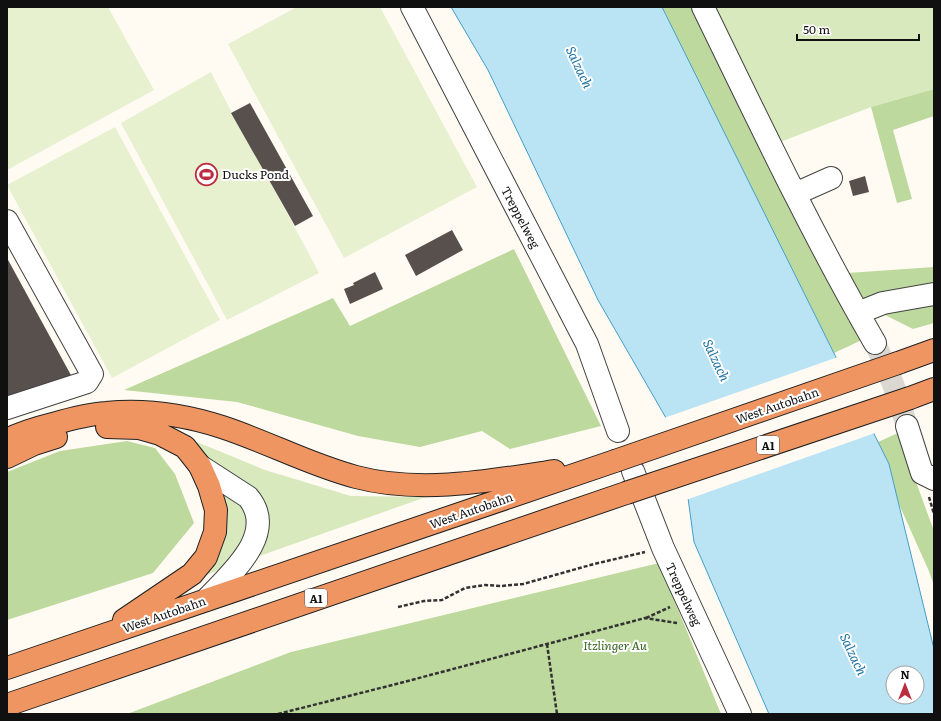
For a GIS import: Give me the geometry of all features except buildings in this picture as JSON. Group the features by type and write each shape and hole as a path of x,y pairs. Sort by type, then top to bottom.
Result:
{"highway":[{"name":"West Autobahn","path":"7,668 206,600 624,466 934,350"},
{"name":"A1","path":"7,705 934,389"},
{"path":"7,440 21,433 78,417 106,412 167,414 222,427 314,463 356,477 384,482 439,485 624,466"},
{"path":"7,457 34,444 68,433 90,428 117,426 139,428 160,434 184,447 200,466 210,486 216,510 215,532 206,557 192,574 104,635"}],"lane":[{"name":"Treppelweg","path":"412,7 587,344 618,431"},
{"path":"702,7 795,194 875,343"},
{"path":"795,194 831,178"},
{"path":"7,221 92,374 87,382 7,408"},
{"path":"858,313 883,303 934,294"},
{"path":"907,426 930,473"},
{"path":"200,466 248,497 254,504 258,522 254,543 236,568 206,600"},
{"name":"Treppelweg","path":"624,466 740,714"}],"path":[{"path":"398,607 424,601 442,600 465,588 485,585 501,586 523,584 594,564 663,548"},
{"path":"278,714 645,618 676,604 684,593"},
{"path":"645,618 679,624 703,635"},
{"path":"547,644 557,714"}],"green space":[{"path":"7,7 108,7 154,90 7,170"},
{"path":"297,7 380,7 477,187 344,258 228,44"},
{"path":"662,7 697,7 864,339 834,353"},
{"path":"707,7 934,7 934,89 871,107 775,144"},
{"name":"Ducks Pond","path":"211,72 237,123 319,273 227,320 121,123"},
{"path":"934,89 934,116 893,130 912,199 897,203 871,107"},
{"path":"115,127 220,320 112,378 7,185"},
{"path":"514,249 601,426 510,449 482,431 420,447 358,436 237,402 124,390 333,298 350,326"},
{"path":"934,267 934,323 913,329 865,305 848,273"},
{"path":"898,433 934,531 934,585 898,502 889,464 878,442"},
{"path":"187,438 265,470 351,496 426,497 206,575 225,532 225,496 211,466"},
{"path":"127,441 155,448 175,474 194,523 153,573 7,620 7,472 60,451"},
{"name":"Itzlinger Au","path":"659,563 721,714 127,714 291,652"}],"water":[{"name":"Salzach","path":"451,7 662,7 889,464 934,649 934,714 769,714 694,542 688,498 666,418 598,300 488,70"}],"pier":[{"path":"838,357 875,433 686,500 664,418"}],"tunnel":[{"path":"875,343 893,384 907,426"}],"place":[{"name":"Ducks Pond","path":"207,174"}]}
